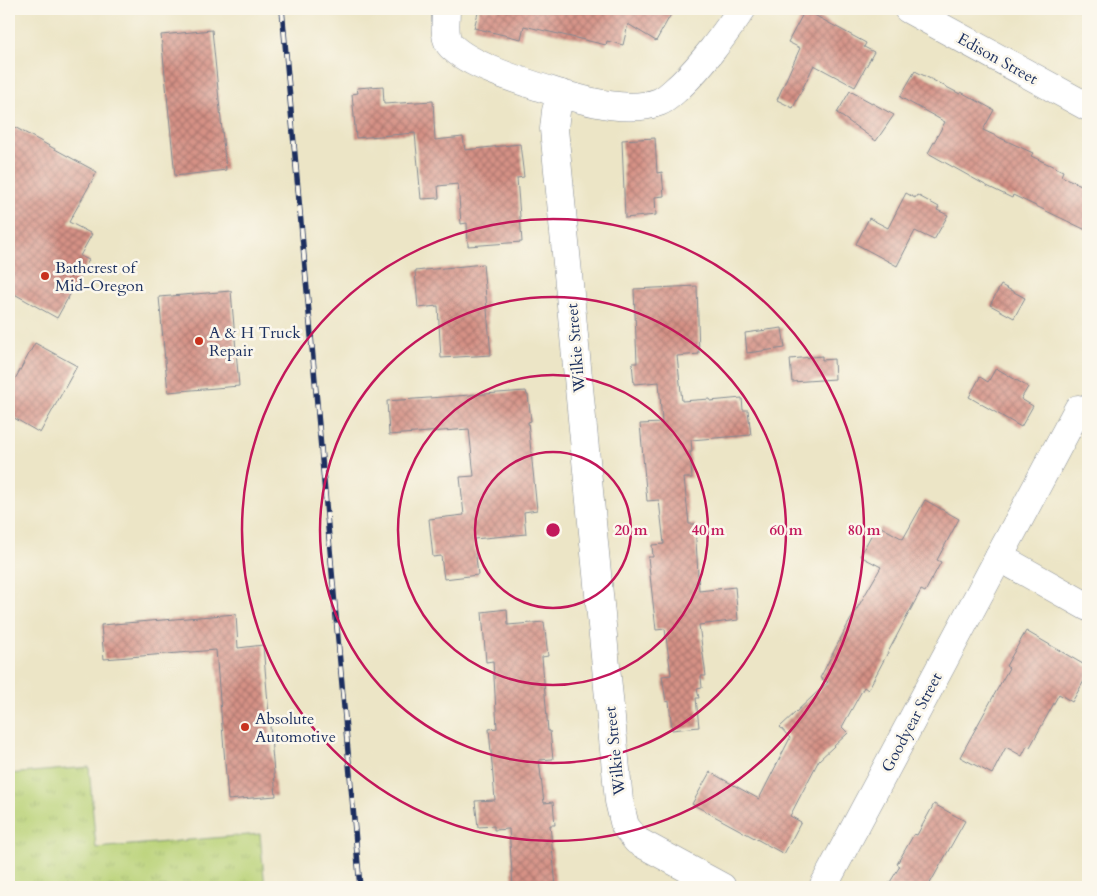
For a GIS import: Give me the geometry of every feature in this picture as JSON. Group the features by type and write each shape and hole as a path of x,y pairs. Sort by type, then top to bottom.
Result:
{"street":[{"path":"446,9 445,28 450,45 468,58 506,76 561,94 586,101 619,106 648,105 661,102 693,73 742,9"},
{"name":"Edison Street","path":"908,9 1088,107"},
{"name":"Wilkie Street","path":"561,94 556,111 554,129 619,801 625,826 637,841 722,887"},
{"name":"Goodyear Street","path":"823,887 1078,409"},
{"path":"999,557 1088,607"}],"green space":[{"path":"89,767 96,848 260,834 265,887 9,887 9,774"}],"building":[{"path":"479,9 674,9 656,41 628,24 623,45 607,41 606,45 524,26 521,39 474,28"},
{"path":"805,10 866,43 864,47 874,52 855,87 814,65 793,108 777,100 800,48 788,42"},
{"path":"212,30 226,170 175,176 161,35"},
{"path":"915,71 960,94 961,92 994,110 983,130 1033,153 1031,156 1063,171 1061,176 1088,188 1088,231 1013,195 1012,198 987,186 928,153 945,122 900,97"},
{"path":"383,86 384,104 433,101 435,140 463,137 465,150 520,144 524,177 517,178 522,242 468,246 467,223 461,224 458,184 438,186 439,198 421,199 415,133 356,138 352,94 358,93 357,88"},
{"path":"850,91 894,115 876,141 837,113"},
{"path":"9,124 97,172 69,222 92,234 80,256 89,260 57,318 9,291"},
{"path":"655,138 657,173 662,172 664,196 655,197 656,215 625,218 622,140"},
{"path":"906,193 915,198 917,195 939,207 937,210 948,215 934,240 915,231 897,266 856,244 869,218 888,228"},
{"path":"483,264 491,355 441,358 438,306 418,308 415,271"},
{"path":"1001,285 1025,298 1014,318 990,305"},
{"path":"697,286 699,354 677,356 682,401 742,398 743,410 748,410 751,435 691,440 692,478 684,478 689,524 695,524 699,591 735,587 738,620 699,625 706,676 701,676 702,688 697,689 699,698 696,698 699,727 672,730 669,701 666,702 662,676 671,675 665,629 656,630 648,557 653,557 652,545 664,544 659,500 647,501 640,424 662,423 659,382 634,384 632,363 637,363 634,289"},
{"name":"A & H Truck Repair","path":"231,291 239,386 168,392 159,297"},
{"path":"782,328 785,348 747,353 745,333"},
{"path":"35,343 77,366 40,433 9,415 9,390"},
{"path":"822,356 822,360 834,359 835,379 792,382 790,359"},
{"path":"996,368 1028,387 1021,399 1033,406 1021,427 969,397 980,377 988,382"},
{"path":"526,391 531,421 528,422 537,510 524,512 526,534 474,539 478,575 444,579 441,556 433,557 429,519 464,515 460,477 474,476 469,429 389,435 387,401"},
{"path":"925,500 959,519 937,560 941,562 925,592 921,590 868,690 864,687 842,727 848,733 819,760 790,816 801,822 784,854 692,804 710,772 759,799 790,738 780,727 828,682 820,678 881,567 860,556 873,532 877,534 881,527 903,539"},
{"path":"507,609 508,625 544,622 548,656 542,657 548,731 550,731 553,759 539,760 544,803 553,802 555,825 550,825 556,887 513,887 509,829 494,830 494,826 478,827 475,801 495,800 489,729 497,728 493,661 486,662 482,612"},
{"path":"236,614 238,648 263,645 276,796 228,800 216,650 104,659 101,625"},
{"path":"1026,631 1088,667 1088,674 1072,702 1059,694 1030,747 1027,746 1022,756 1006,747 992,774 960,757 1009,668 1006,666"},
{"path":"934,804 965,821 928,887 887,887 900,866 897,864 914,834 917,835"}],"railway":[{"path":"282,9 360,887"}],"place":[{"name":"Bathcrest of Mid-Oregon","path":"45,276"},
{"name":"A & H Truck Repair","path":"199,341"},
{"name":"Absolute Automotive","path":"245,727"}]}
